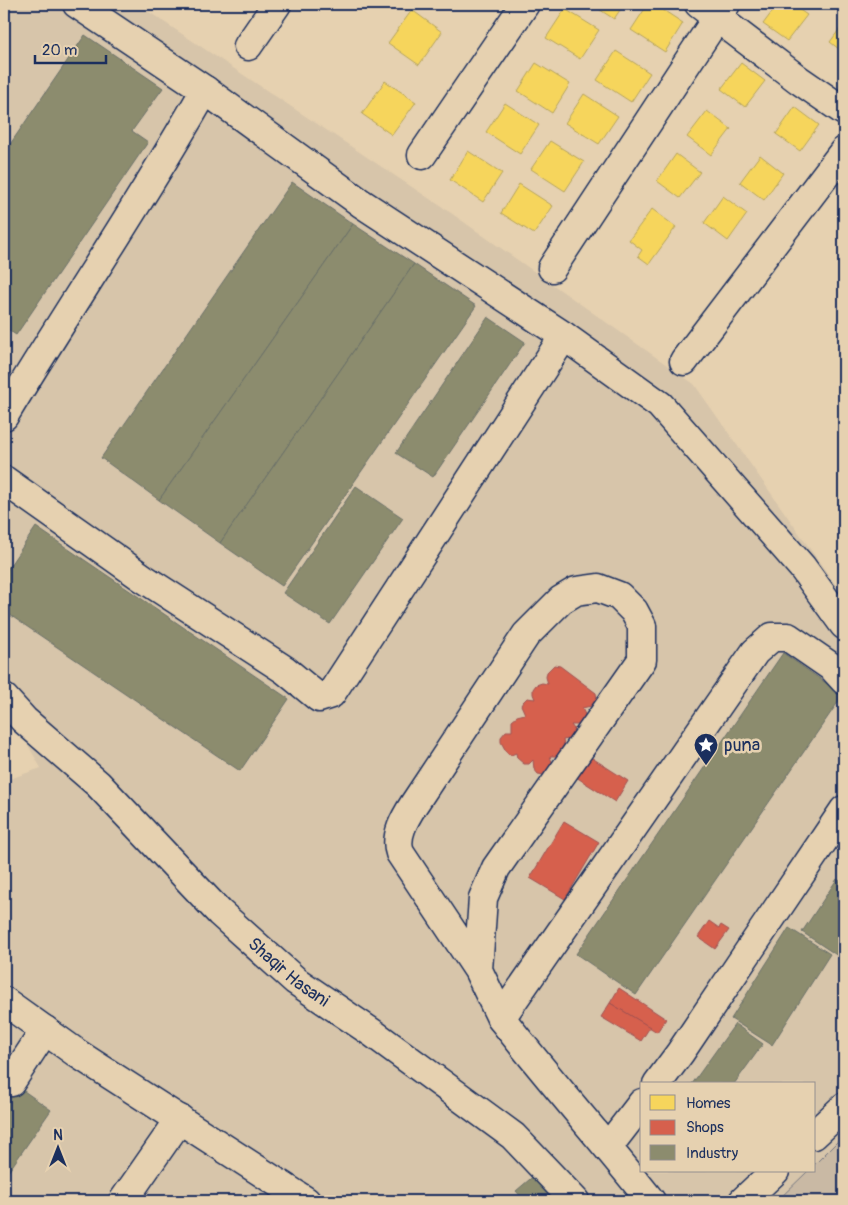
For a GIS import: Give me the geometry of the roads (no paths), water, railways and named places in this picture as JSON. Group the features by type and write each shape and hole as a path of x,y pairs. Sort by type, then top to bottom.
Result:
{"street":[{"path":"77,4 205,90 361,203 564,336 660,405 802,567 844,625"},
{"path":"248,46 276,4"},
{"path":"422,155 525,4"},
{"path":"552,268 714,8 799,80 844,112"},
{"path":"4,416 40,355 165,160 205,90"},
{"path":"684,361 844,150"},
{"path":"4,480 143,578 285,670 319,698 331,694 564,336"},
{"path":"478,970 483,898 496,868 642,660 642,626 634,611 619,596 598,588 576,591 560,600 526,635 414,804 404,822 397,845 400,853 478,970 502,1018 651,1201"},
{"path":"502,1018 755,652 772,637 788,637 833,668 844,680"},
{"name":"Shaqir Hasani","path":"4,698 14,725 98,784 220,913 296,981 374,1034 513,1136 575,1201"},
{"path":"658,1082 844,810"},
{"path":"4,1001 45,1030 306,1201"},
{"path":"11,1082 45,1030"},
{"path":"608,1147 640,1106"},
{"path":"816,1133 844,1107"},
{"path":"123,1201 180,1119"},
{"path":"743,1201 774,1172"}],"place":[{"name":"puna","path":"706,766"}]}
